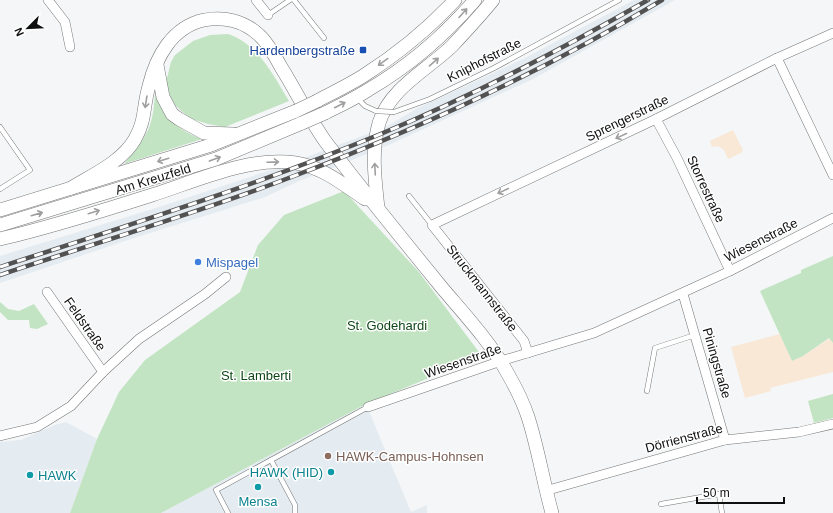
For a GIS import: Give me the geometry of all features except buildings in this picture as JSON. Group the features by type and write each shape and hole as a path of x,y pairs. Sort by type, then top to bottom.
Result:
{"main road":[{"name":"Am Kreuzfeld","path":"0,210 211,145 296,111 362,77 427,27 455,0"},
{"name":"Am Kreuzfeld","path":"0,225 216,159 325,113 369,90 420,55 445,32 475,0"},
{"path":"378,208 374,160 375,147 380,122 386,108 397,92 451,46 493,0"},
{"path":"71,188 124,154 134,140 143,121 148,86 163,51 172,37 190,24 204,20 231,19 244,24 260,35 275,56 323,138 501,361 520,396 528,416 545,491 552,513"},
{"path":"157,65 163,97 172,114 204,133 239,134"},
{"path":"0,239 43,228 234,168 259,162 277,161 296,163 317,169 340,181 378,208"}],"street":[{"path":"48,0 65,22 70,47"},
{"path":"256,0 268,15"},
{"name":"Sprengerstraße","path":"432,225 656,120 778,58 833,33"},
{"path":"778,58 833,174"},
{"name":"Storrestraße","path":"656,120 677,158 730,271"},
{"name":"Wiesenstraße","path":"368,407 501,361 594,333 683,294 833,218"},
{"name":"Struckmannstraße","path":"432,225 524,342 528,353"},
{"path":"0,436 37,426 71,406 103,372 138,339 205,294 226,277"},
{"name":"Feldstraße","path":"47,292 103,372"},
{"name":"Piningstraße","path":"683,294 725,440"},
{"name":"Dörrienstraße","path":"545,491 725,440 799,432 833,424"}],"lane":[{"path":"268,15 290,0"},
{"path":"294,0 324,38"},
{"name":"Kniphofstraße","path":"356,97 365,106 376,111 394,112 430,99 494,68 619,0"},
{"path":"0,127 30,170 0,189"},
{"path":"409,196 432,225"},
{"path":"647,391 655,348 695,335"},
{"name":"Wiesenstraße","path":"228,513 216,490 368,407"},
{"path":"271,460 295,505 295,513"},
{"path":"661,504 718,494 722,513"}],"shaded area":[{"path":"634,0 675,0 533,79 382,148 299,181 265,197 131,239 0,283 0,256 156,208 280,167 386,127 416,109 523,59"},
{"path":"733,130 743,150 741,153 728,159 724,150 718,146 712,147 710,141"},
{"path":"780,334 792,361 803,356 830,338 833,343 833,372 770,388 771,391 745,398 731,347"},
{"name":"HAWK-Campus-Hohnsen","path":"366,404 411,512 427,505 427,513 161,513"},
{"path":"66,422 97,439 70,513 0,513 0,442 21,440 55,425"}],"green space":[{"path":"228,34 239,39 257,53 271,71 289,101 225,127 208,124 189,118 174,104 167,88 167,78 171,62 175,55 193,41 210,35"},
{"path":"156,87 168,113 177,125 192,135 202,139 124,164 146,135 153,114"},
{"name":"St. Lamberti","path":"344,191 418,271 482,356 366,404 161,513 70,513 97,439 119,392 145,360 240,292 258,245 284,215"},
{"path":"833,256 833,343 829,338 803,356 792,361 760,291 801,273 801,270"},
{"path":"0,302 8,309 19,311 34,304 48,324 37,329 30,328 29,320 8,320 0,312"},
{"path":"833,394 833,418 814,423 808,401"}],"railway":[{"path":"0,267 241,187 383,133 518,71 648,0"},
{"path":"0,275 258,190 342,158 436,118 528,74 618,26 662,0"}],"place":[{"name":"Hardenbergstraße","path":"363,50"},
{"name":"Mispagel","path":"198,262"},
{"name":"HAWK-Campus-Hohnsen","path":"328,456"},
{"name":"HAWK (HID)","path":"331,472"},
{"name":"HAWK","path":"30,475"},
{"name":"Mensa","path":"258,487"}],"park label":[{"name":"St. Godehardi","path":"387,325"}]}
